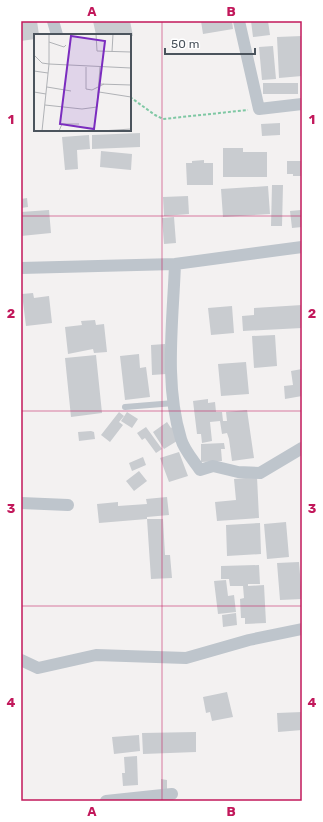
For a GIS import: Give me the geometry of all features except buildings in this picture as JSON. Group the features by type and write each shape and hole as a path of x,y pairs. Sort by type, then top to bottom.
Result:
{"street":[{"path":"53,21 56,34"},
{"path":"240,21 259,109 302,104"},
{"path":"21,268 175,264 302,247"},
{"path":"175,264 171,372 174,403 181,440 200,470 213,466 238,472 260,473 302,448"},
{"path":"21,503 68,505"},
{"path":"21,660 38,668 96,654 186,658 249,640 302,629"},
{"path":"106,801 172,794"}],"lane":[{"path":"125,407 174,403"}],"path":[{"path":"131,98 155,116 163,119 259,109"}]}
